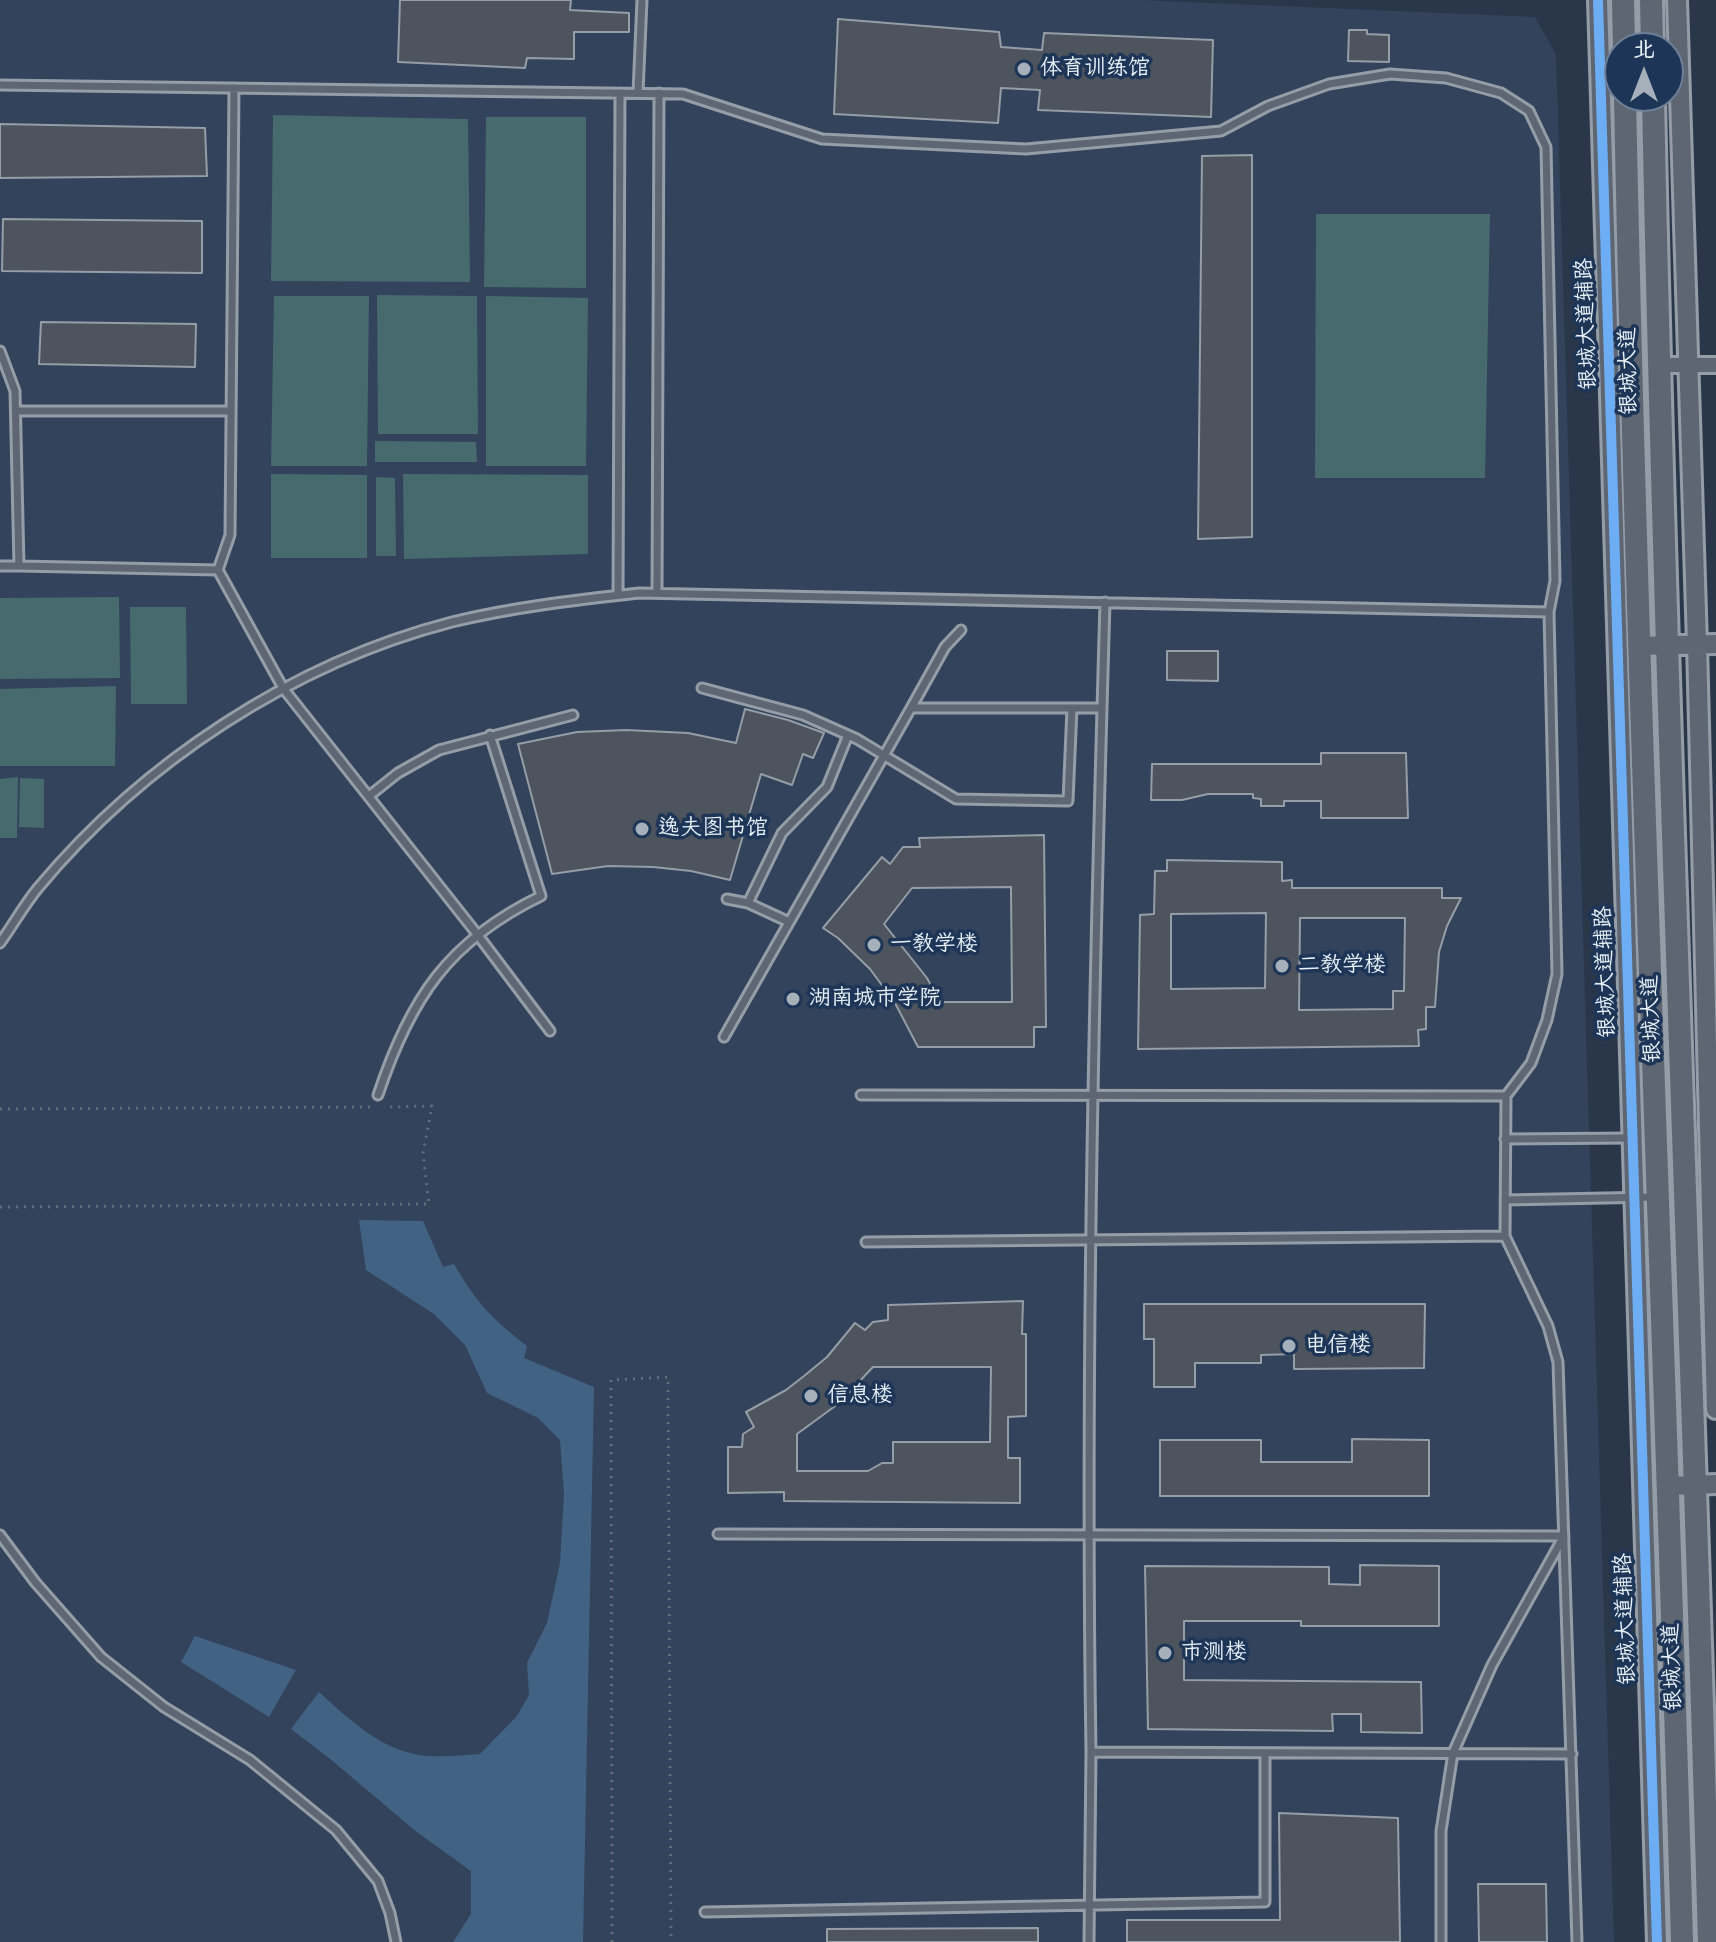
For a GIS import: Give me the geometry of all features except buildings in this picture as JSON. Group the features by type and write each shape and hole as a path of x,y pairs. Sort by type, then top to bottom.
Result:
{"main road":[{"path":"1623,0 1624,32"},
{"path":"1651,0 1652,32"},
{"name":"银城大道","path":"1625,112 1631,419 1682,1942"},
{"name":"银城大道","path":"1653,112 1667,645 1706,1484 1709,1942"}],"street":[{"name":"银城大道辅路","path":"1598,0 1657,1942"},
{"path":"1677,0 1688,365 1707,644 1716,1409"},
{"path":"1658,365 1716,365"},
{"path":"1640,646 1707,644"},
{"path":"1669,1486 1706,1484"}],"lane":[{"path":"638,93 642,0"},
{"path":"0,85 683,94 822,139 1026,149 1221,131 1268,106 1329,84 1390,74 1446,78 1501,93 1529,111 1546,147 1555,581 1549,612 1557,974 1547,1020 1531,1063 1506,1096 1505,1236 1548,1326 1558,1362 1577,1942"},
{"path":"234,88 230,535 218,570 283,688 550,1031"},
{"path":"618,595 620,93"},
{"path":"657,593 659,93"},
{"path":"0,351 15,391 19,566"},
{"path":"16,411 231,411"},
{"path":"0,566 218,570"},
{"path":"0,943 38,889 86,837 146,782 207,737 283,688 371,649 451,623 534,605 657,593 1549,612"},
{"path":"1089,1942 1091,1097 1105,602"},
{"path":"724,1037 945,647 961,630"},
{"path":"702,688 803,715 848,735 956,799 1068,801 1072,708"},
{"path":"911,708 1102,708"},
{"path":"369,796 398,773 439,750 573,715"},
{"path":"378,1095 394,1047 413,1009 442,970 477,934 507,913 541,896 490,735"},
{"path":"748,903 782,833 827,787 848,735"},
{"path":"727,899 748,903 789,922"},
{"path":"861,1095 1506,1096"},
{"path":"1505,1139 1657,1137"},
{"path":"1505,1200 1659,1197"},
{"path":"866,1242 1505,1236"},
{"path":"718,1534 1564,1536"},
{"path":"0,1535 35,1582 101,1657 164,1707 250,1760 336,1830 378,1881 390,1913 396,1942"},
{"path":"1441,1942 1441,1831 1453,1753 1492,1665 1564,1536"},
{"path":"1091,1752 1572,1754"},
{"path":"705,1912 1265,1902 1265,1753"}],"path":[{"path":"0,1109 432,1106 423,1153 429,1204 0,1207"},
{"path":"612,1942 611,1380 668,1377 671,1942"}],"shaded area":[{"name":"湖南城市学院","path":"0,0 1141,0 1535,17 1556,55 1614,1942 0,1942"},
{"path":"359,1220 423,1221 443,1267 454,1264 486,1309 527,1346 524,1358 594,1387 583,1942 453,1942 471,1914 471,1871 418,1833 291,1729 319,1692 370,1734 398,1750 430,1756 480,1754 517,1716 529,1695 527,1663 547,1623 560,1563 564,1494 560,1440 538,1418 487,1393 465,1345 434,1314 366,1270"},
{"path":"195,1636 296,1670 269,1717 181,1662"}],"green space":[{"path":"273,115 468,119 470,282 271,281"},
{"path":"486,117 586,117 586,288 484,287"},
{"path":"1316,214 1490,214 1485,478 1315,478"},
{"path":"377,295 477,296 478,434 378,434"},
{"path":"274,296 369,296 367,466 271,466"},
{"path":"486,296 588,298 586,466 486,466"},
{"path":"375,441 476,442 477,462 375,462"},
{"path":"271,474 367,475 367,558 271,558"},
{"path":"403,474 588,475 588,554 404,559"},
{"path":"376,477 395,478 396,556 376,556"},
{"path":"119,597 120,678 0,679 0,598"},
{"path":"130,607 186,607 187,704 131,704"},
{"path":"116,686 115,766 0,766 0,689"},
{"path":"18,777 17,838 0,838 0,779"},
{"path":"20,778 44,779 44,828 19,827"}],"cycle path":[{"path":"1598,0 1657,1942"}],"place":[{"name":"体育训练馆","path":"1024,69"},
{"name":"逸夫图书馆","path":"642,829"},
{"name":"一教学楼","path":"874,945"},
{"name":"二教学楼","path":"1282,966"},
{"name":"湖南城市学院","path":"793,999"},
{"name":"电信楼","path":"1289,1346"},
{"name":"信息楼","path":"811,1396"},
{"name":"市测楼","path":"1165,1653"}]}
